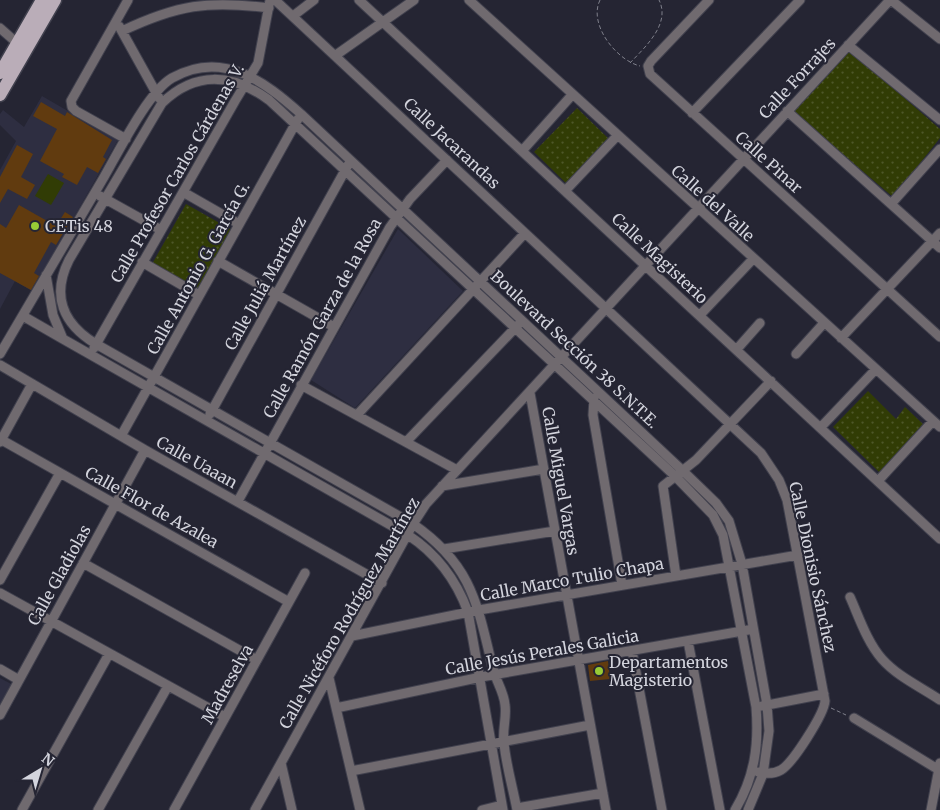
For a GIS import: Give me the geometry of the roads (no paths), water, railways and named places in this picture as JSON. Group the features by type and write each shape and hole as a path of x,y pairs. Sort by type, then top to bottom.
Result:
{"main road":[{"path":"0,73 42,0"},
{"path":"0,95 55,0"}],"street":[{"path":"126,139 72,107 70,101 128,0"},
{"name":"Calle Jacarandas","path":"275,0 336,55 606,310"},
{"path":"293,16 314,0"},
{"name":"Calle Magisterio","path":"359,0 940,539"},
{"path":"336,55 414,0"},
{"name":"Calle del Valle","path":"469,0 752,259 937,424"},
{"name":"Calle Pinar","path":"709,0 648,66 652,77 940,337"},
{"path":"692,113 800,0"},
{"path":"891,0 940,39"},
{"name":"Calle Forrajes","path":"606,310 742,158 891,0"},
{"path":"122,31 170,11 204,2 270,4"},
{"name":"Calle Profesor Carlos Cárdenas V.","path":"90,354 245,85 252,76 260,56 270,4"},
{"path":"116,21 162,103 104,198 65,268 61,282 61,300 63,310 73,327 96,344 153,378 413,524 444,549 467,580 479,610 494,674 506,705 504,741 517,809 603,793"},
{"path":"0,28 17,43"},
{"path":"848,45 940,120"},
{"name":"Boulevard Sección 38 S.N.T.E.","path":"0,354 94,192 156,93 172,78 195,70 225,69 252,76 272,89 301,114 683,471 716,503 729,520 742,564 767,705 768,748 764,774 748,810"},
{"name":"Boulevard Sección 38 S.N.T.E.","path":"162,103 178,90 196,82 220,79 245,85 269,100 296,123 593,403 674,476 713,515 723,535 731,567 756,707 757,745 752,771 735,810"},
{"path":"522,151 572,95"},
{"path":"787,111 940,248"},
{"name":"Calle Antonio G. García G.","path":"121,436 301,114"},
{"path":"565,191 617,136"},
{"path":"891,204 940,149"},
{"name":"Calle Juliá Martínez","path":"206,420 350,160"},
{"name":"Calle Ramón Garza de la Rosa","path":"238,502 301,385 396,217 448,160"},
{"path":"94,192 161,230"},
{"path":"183,192 239,224"},
{"path":"357,415 525,233"},
{"path":"841,338 940,233"},
{"path":"700,315 752,259"},
{"path":"218,261 334,327"},
{"path":"142,262 200,295"},
{"path":"46,275 50,303 63,339"},
{"name":"Calle Nicéforo Rodríguez Martínez","path":"254,810 382,583 413,524 442,486 606,310"},
{"name":"Calle Dionisio Sánchez","path":"606,310 761,453 780,480 787,500 825,705 787,766 774,773 764,774"},
{"path":"23,316 408,535 440,562 458,587 468,612 481,677 502,808 482,810"},
{"path":"406,442 522,321"},
{"path":"737,350 760,323"},
{"path":"796,354 824,323"},
{"name":"Calle Uaaan","path":"0,365 145,450 382,583"},
{"path":"821,428 876,369"},
{"path":"676,576 662,490 665,482 683,471 771,381"},
{"path":"0,441 32,384"},
{"path":"301,385 457,470"},
{"path":"596,391 593,415 622,585"},
{"name":"Calle Miguel Vargas","path":"530,392 606,810"},
{"path":"878,481 937,424"},
{"name":"Calle Flor de Azalea","path":"0,441 289,602"},
{"name":"Calle Gladiolas","path":"0,714 145,450"},
{"path":"442,486 544,469"},
{"path":"0,580 60,473"},
{"path":"444,549 555,531"},
{"name":"Calle Marco Tulio Chapa","path":"352,636 479,610 798,555"},
{"path":"83,563 257,660"},
{"name":"Madreselva","path":"174,810 305,573"},
{"path":"0,593 226,718"},
{"path":"850,596 867,636 882,659 898,673 940,700"},
{"name":"Calle Jesús Perales Galicia","path":"336,708 494,674 754,629"},
{"path":"688,641 720,810"},
{"path":"632,651 662,810"},
{"path":"22,810 109,654"},
{"path":"0,669 19,680"},
{"path":"328,678 360,810"},
{"path":"98,810 168,686"},
{"path":"756,707 824,694"},
{"path":"854,718 939,766 931,810"},
{"path":"351,770 590,726"},
{"path":"281,764 292,810"},
{"path":"752,771 764,774"}],"place":[{"name":"CETis 48","path":"35,226"},
{"name":"Departamentos Magisterio","path":"599,671"}]}
